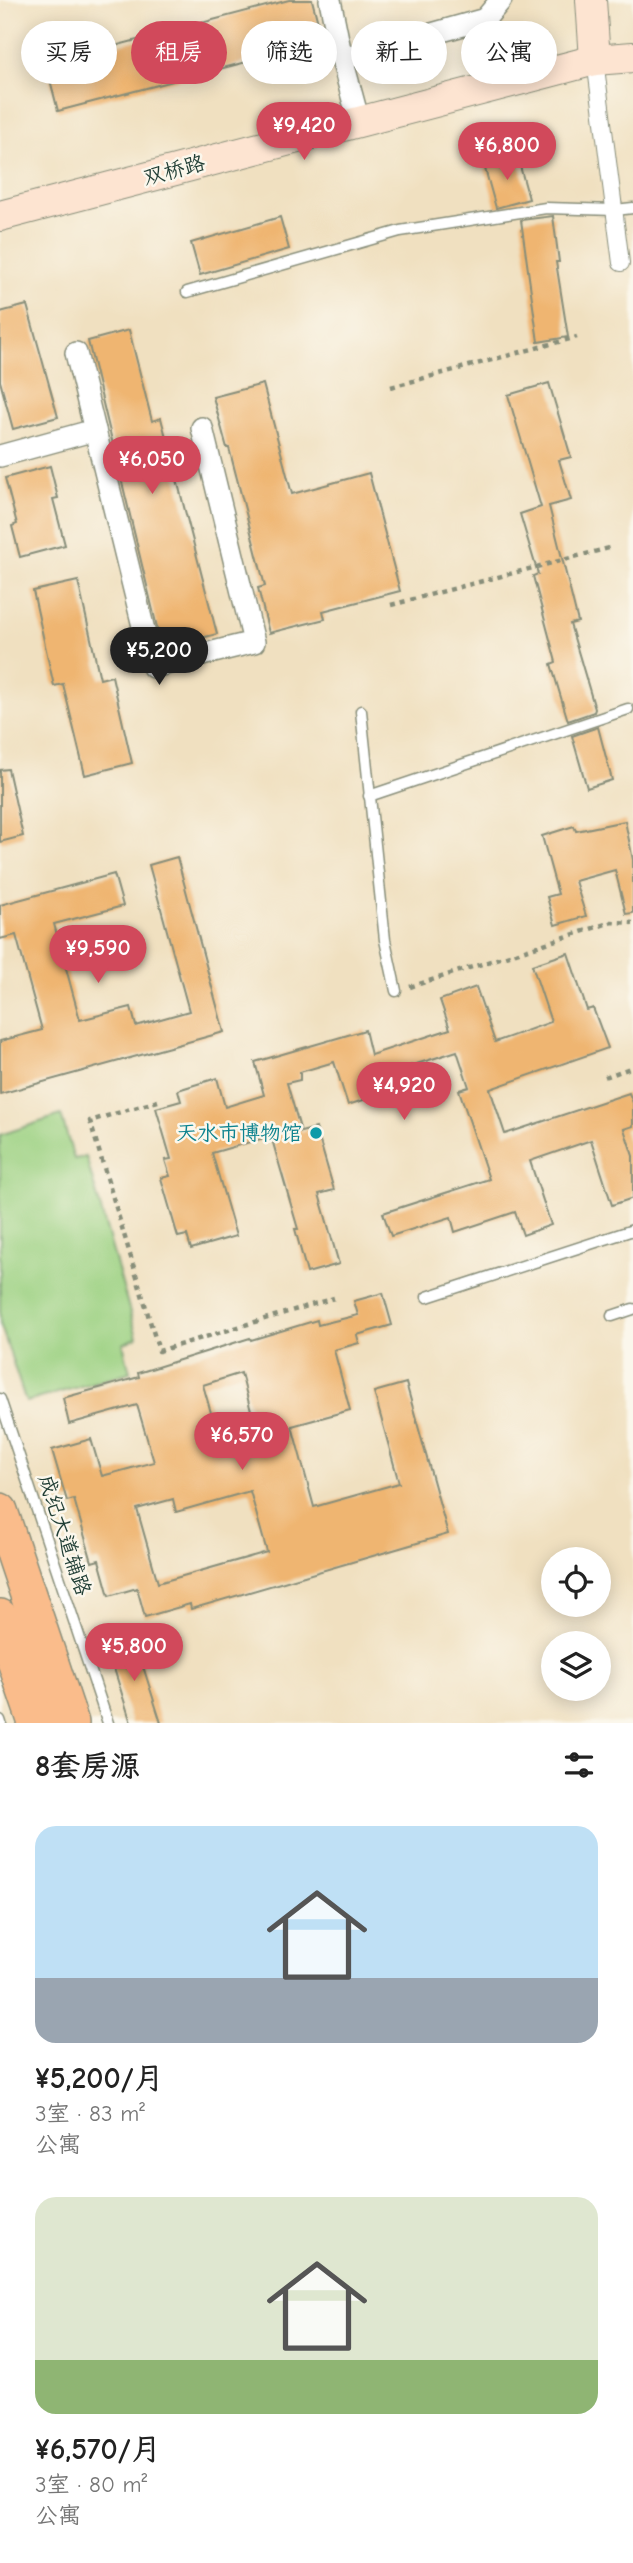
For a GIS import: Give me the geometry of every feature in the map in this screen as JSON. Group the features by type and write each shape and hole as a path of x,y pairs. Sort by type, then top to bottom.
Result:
{"highway":[{"path":"0,1511 71,1723"},
{"path":"0,1617 36,1723"}],"main road":[{"path":"591,0 595,60"},
{"name":"双桥路","path":"0,216 595,60 633,57"}],"street":[{"path":"330,0 359,122"},
{"path":"342,59 485,19 501,0"},
{"path":"595,60 621,263"},
{"path":"76,353 153,667 254,642 202,428"},
{"path":"0,456 95,430"}],"lane":[{"path":"187,292 400,231 546,208 615,211 633,208"},
{"path":"369,796 628,709"},
{"path":"361,710 385,940 396,991"},
{"path":"427,1297 633,1230"},
{"path":"612,1316 633,1309"},
{"name":"成纪大道辅路","path":"0,1399 108,1723"}],"path":[{"path":"391,387 577,337"},
{"path":"391,605 609,548"},
{"path":"396,991 612,922 633,923"},
{"path":"605,1077 633,1067"},
{"path":"158,1101 90,1121 159,1351 334,1298"}],"green space":[{"path":"61,1115 74,1159 86,1157 137,1337 123,1344 130,1372 26,1402 0,1323 0,1135"}],"building":[{"path":"289,0 312,0 318,21 241,21 241,63 227,67 227,21 209,21"},
{"path":"131,42 131,84 162,84 58,111 51,84 117,84 117,45"},
{"path":"517,155 529,199 496,208 484,165"},
{"path":"553,216 559,262 556,262 568,337 538,342 521,220"},
{"path":"280,217 289,249 200,275 191,243"},
{"path":"27,305 58,417 13,429 0,381 0,312"},
{"path":"129,330 152,421 161,418 217,634 162,648 88,341"},
{"path":"549,383 571,457 559,460 571,500 549,506 578,622 570,624 595,709 594,712 568,721 551,664 556,662 533,576 538,574 520,514 541,507 508,395"},
{"path":"263,384 292,494 369,473 400,591 323,611 325,619 269,633 258,588 265,586 213,397"},
{"path":"50,466 58,498 53,499 65,545 20,557 12,526 17,524 5,478"},
{"path":"78,581 100,679 112,676 132,763 85,775 63,684 54,686 33,591"},
{"path":"598,727 612,780 587,788 572,736"},
{"path":"8,769 23,836 0,842 0,770"},
{"path":"625,821 633,860 633,913 626,914 615,870 575,881 586,916 555,925 547,897 558,894 542,836 574,826 576,831"},
{"path":"177,857 224,1032 0,1094 0,1041 42,1030 16,935 0,939 0,905 114,874 123,906 54,924 80,1020 131,1007 136,1026 189,1011 149,865"},
{"path":"568,953 587,1010 593,1008 608,1048 490,1089 505,1134 629,1093 633,1103 633,1126 624,1129 633,1156 633,1198 612,1205 591,1140 530,1161 551,1225 523,1235 515,1212 455,1232 451,1217 391,1236 383,1213 489,1179 459,1090 469,1087 457,1051 404,1068 410,1085 348,1105 334,1062 300,1072 300,1080 287,1083 301,1132 316,1128 334,1190 319,1194 339,1264 307,1273 295,1229 298,1229 271,1136 212,1153 236,1236 191,1249 187,1235 178,1237 161,1178 170,1176 165,1160 171,1159 156,1108 181,1101 178,1090 217,1078 225,1107 264,1095 255,1062 365,1030 371,1055 450,1029 440,1000 476,987 495,1042 551,1022 532,965"},
{"path":"383,1293 392,1325 357,1335 359,1343 334,1350 350,1410 292,1426 314,1507 399,1483 374,1392 406,1383 448,1534 191,1609 190,1604 145,1617 137,1588 109,1596 99,1560 92,1562 74,1499 67,1501 52,1450 91,1439 102,1476 154,1462 137,1405 69,1424 63,1398 139,1377 138,1373 250,1338 251,1340 317,1320 318,1325 358,1315 354,1301","holes":["241,1373 257,1434 220,1444 203,1385","250,1491 267,1552 158,1583 137,1509 173,1499 176,1512"]},
{"path":"134,1638 161,1723 131,1723 107,1646"}],"place":[{"name":"天水市博物馆","path":"316,1133"}]}
